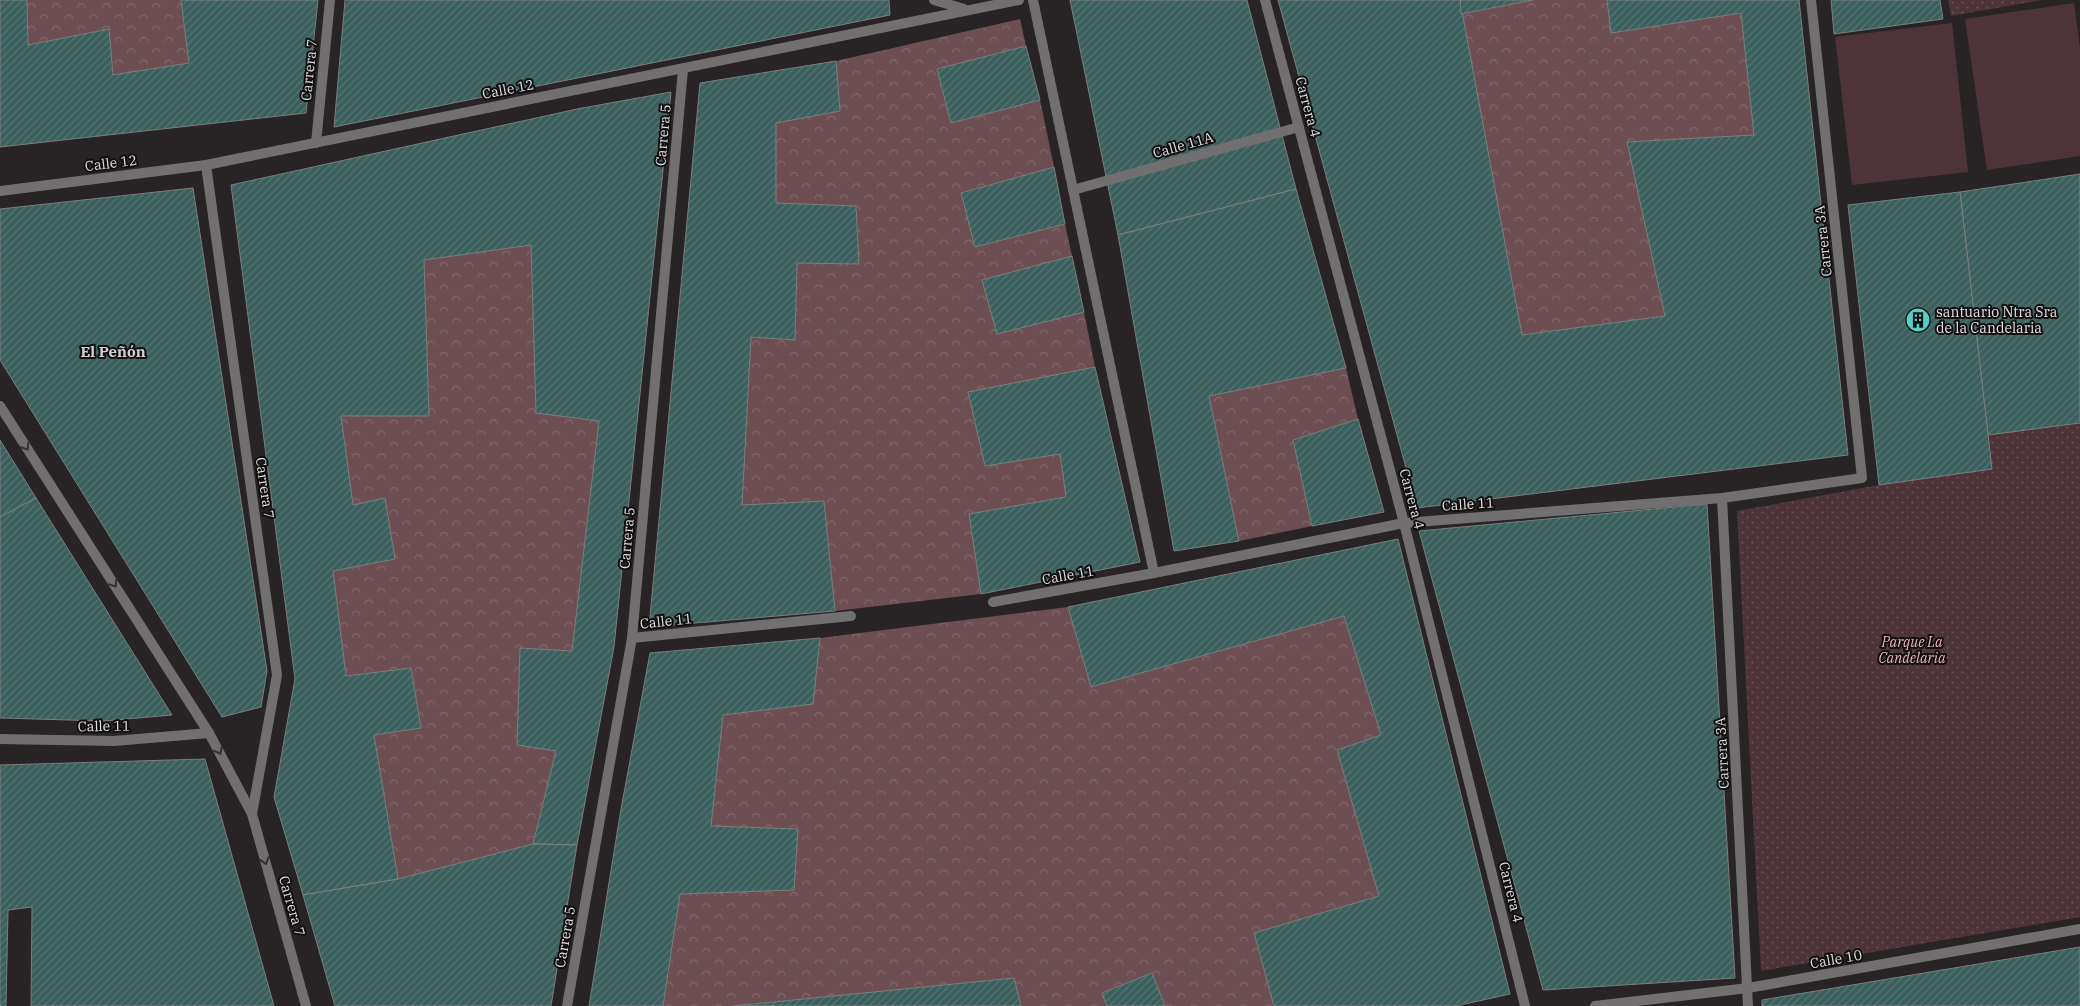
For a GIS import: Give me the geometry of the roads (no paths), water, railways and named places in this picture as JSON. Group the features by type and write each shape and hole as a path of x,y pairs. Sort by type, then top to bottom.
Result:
{"street":[{"name":"Carrera 7","path":"316,143 330,0"},
{"path":"934,0 966,10"},
{"name":"Calle 12","path":"0,191 206,165 1019,0"},
{"path":"1033,0 1154,574"},
{"name":"Carrera 4","path":"1265,0 1404,523 1525,1006"},
{"name":"Carrera 3A","path":"1811,0 1862,478"},
{"name":"Carrera 5","path":"567,1006 632,638 683,69"},
{"name":"Calle 11A","path":"1073,190 1299,127"},
{"name":"Carrera 7","path":"206,165 277,675 252,814"},
{"name":"Carrera 7","path":"0,406 209,734 252,814 306,1006"},
{"name":"Calle 11","path":"993,602 1154,574 1404,523 1722,498 1862,478"},
{"name":"Carrera 3A","path":"1722,498 1748,1006"},
{"name":"Calle 11","path":"632,638 851,616"},
{"name":"Calle 11","path":"0,740 114,741 209,734"},
{"name":"Calle 10","path":"1595,1006 1748,988 2080,930"}],"place":[{"name":"santuario Ntra Sra de la Candelaria","path":"1918,320"}],"district":[{"name":"El Peñón","path":"113,352"}],"park label":[{"name":"Parque La Candelaria","path":"1912,650"}]}
